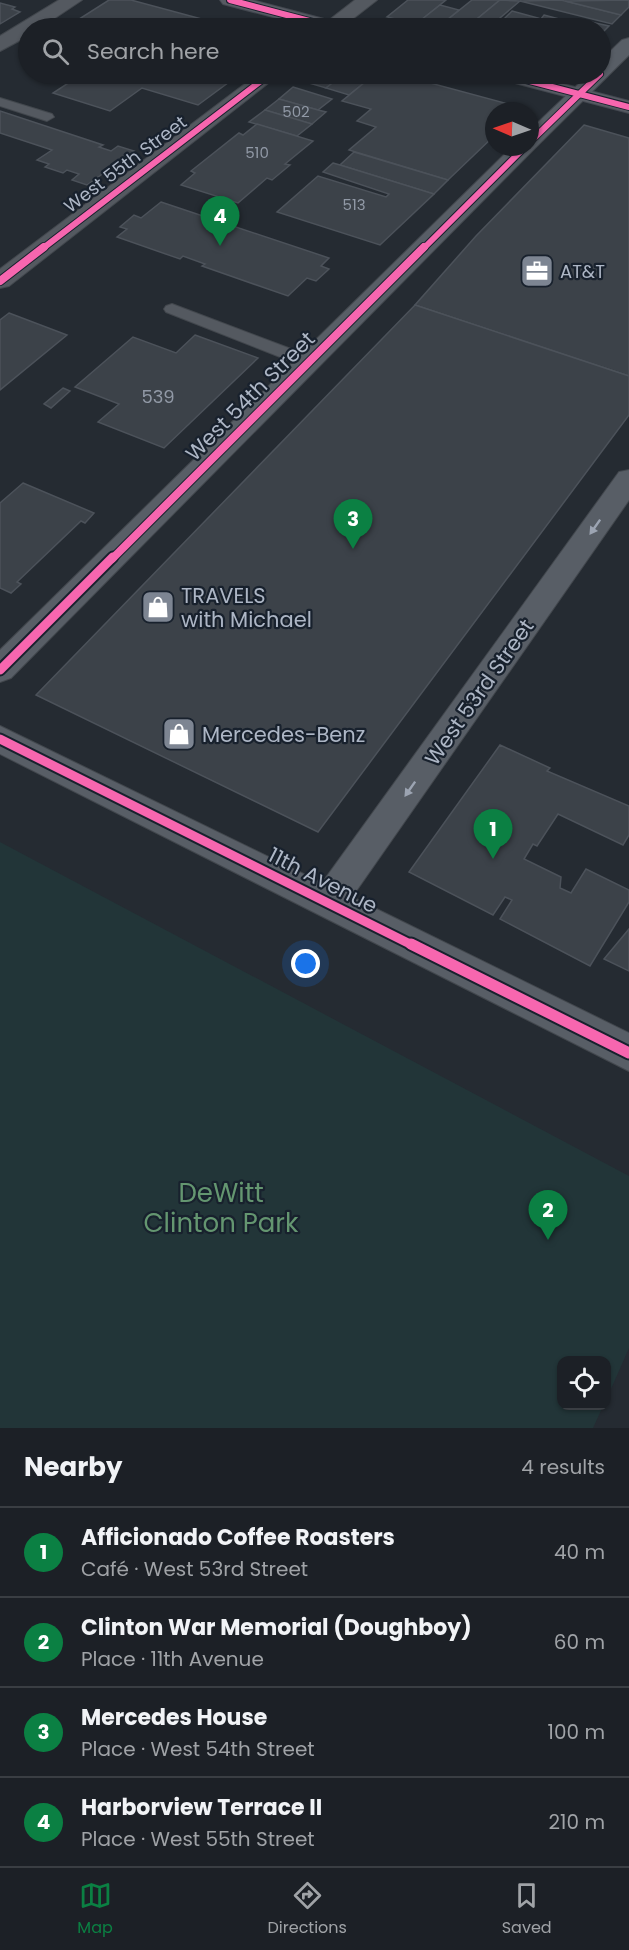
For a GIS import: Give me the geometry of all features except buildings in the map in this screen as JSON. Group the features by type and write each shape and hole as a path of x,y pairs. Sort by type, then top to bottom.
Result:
{"main road":[{"path":"230,0 296,18"},
{"path":"611,62 629,44"},
{"path":"541,84 629,107"},
{"path":"539,133 589,84"},
{"name":"West 54th Street","path":"0,670 516,156"},
{"name":"West 53rd Street","path":"328,903 629,479"},
{"name":"11th Avenue","path":"0,739 629,1053"}],"street":[{"path":"43,18 72,0"},
{"path":"344,18 367,0"},
{"path":"0,45 18,34"},
{"name":"West 55th Street","path":"0,280 257,84"}],"lane":[{"path":"0,102 47,117"},
{"path":"172,309 309,362"}],"green space":[{"name":"DeWitt Clinton Park","path":"0,842 629,1176 629,1348 611,1389 611,1356 557,1356 557,1410 601,1410 593,1428 0,1428"}],"cycle path":[{"path":"230,0 298,18"},
{"path":"0,281 257,84"},
{"path":"541,84 629,107"},
{"path":"539,133 590,84"},
{"path":"0,670 516,156"},
{"path":"0,739 629,1053"}],"place":[{"name":"Harborview Terrace II","path":"220,246"},
{"name":"AT&T","path":"537,271"},
{"name":"Mercedes House","path":"353,549"},
{"name":"TRAVELS with Michael","path":"158,607"},
{"name":"Mercedes-Benz","path":"179,734"},
{"name":"Afficionado Coffee Roasters","path":"493,859"},
{"name":"Clinton War Memorial (Doughboy)","path":"548,1240"}]}
